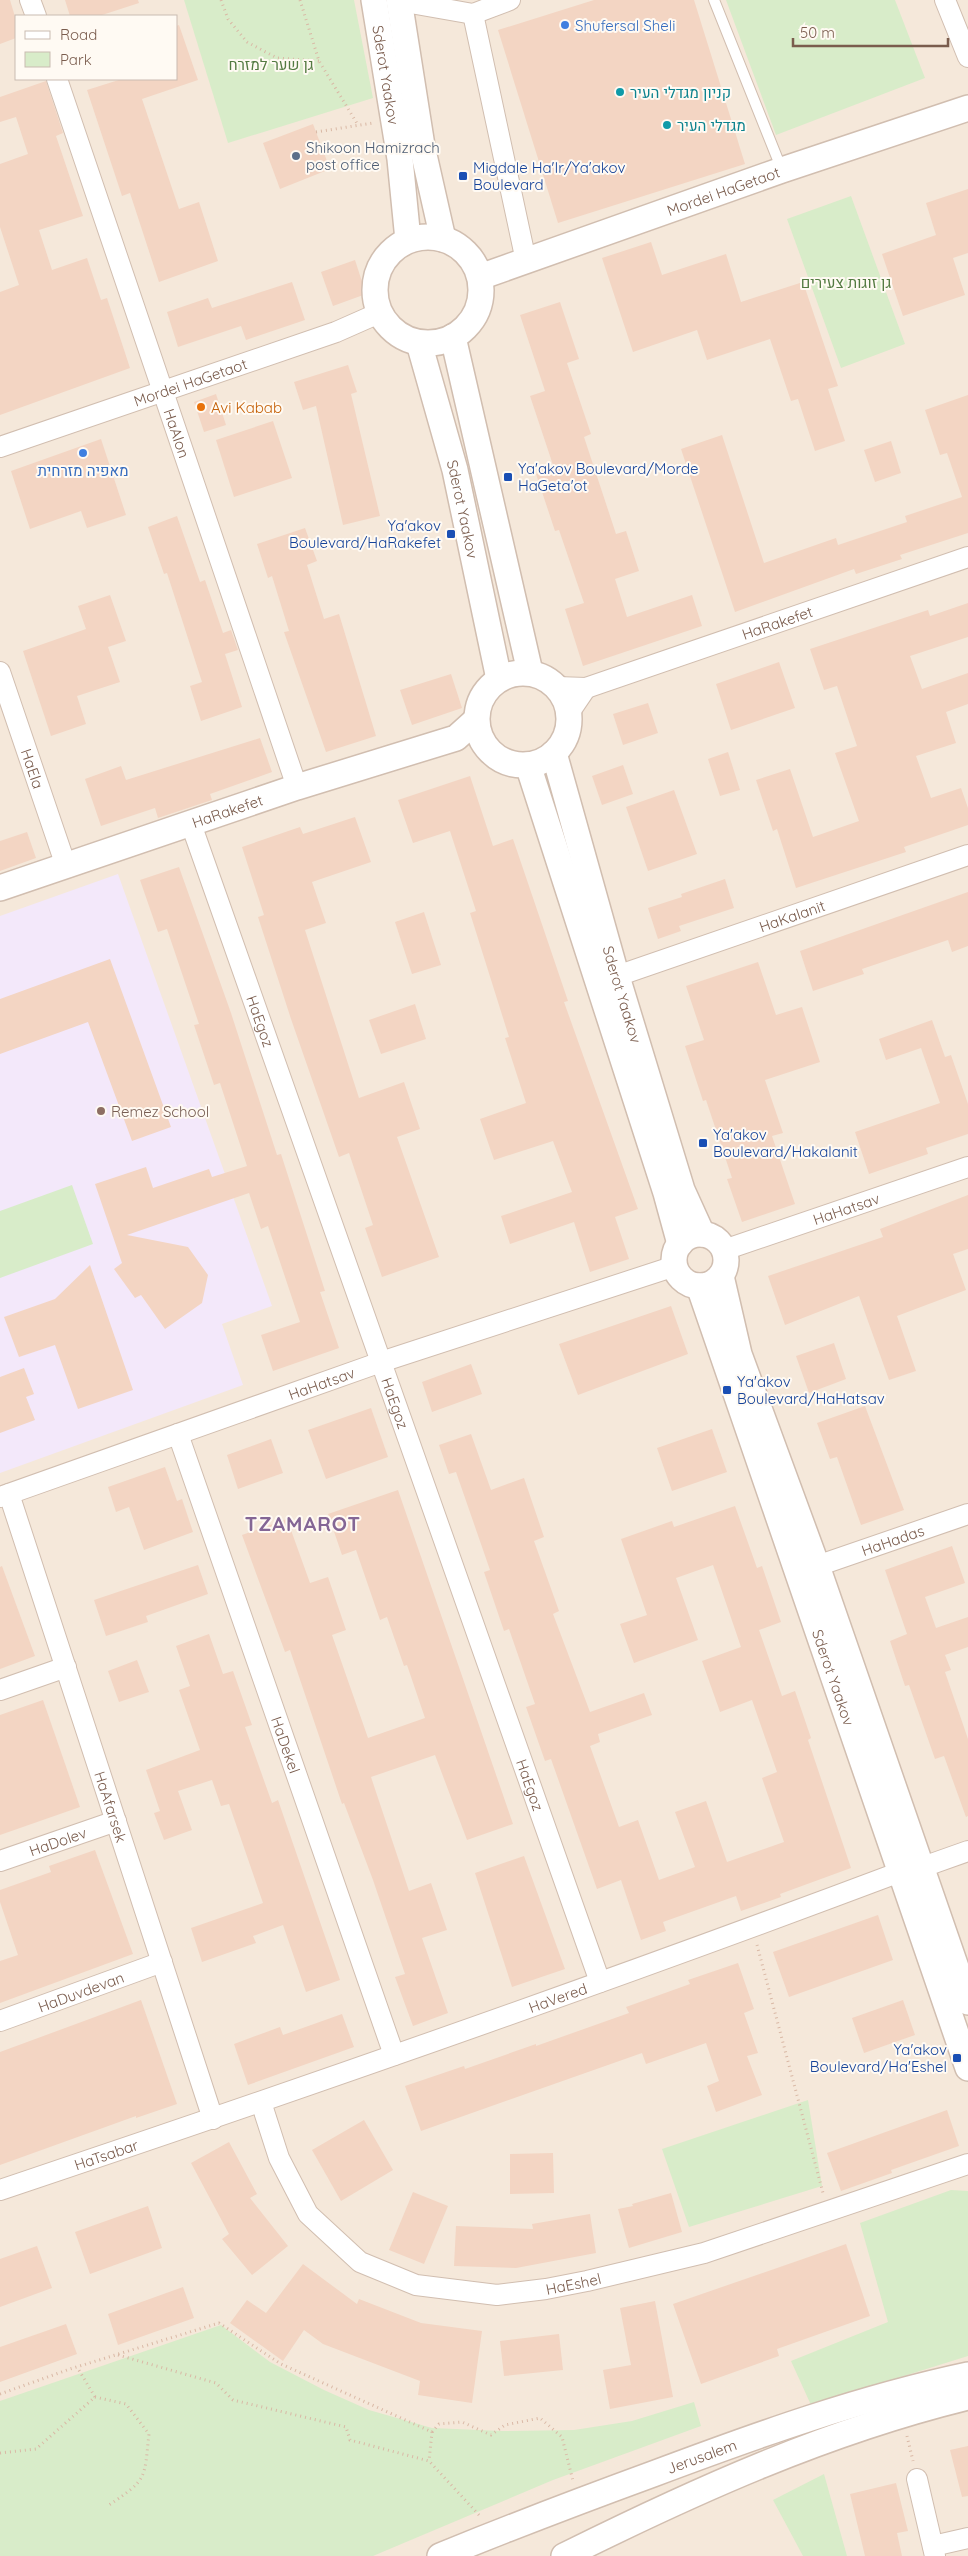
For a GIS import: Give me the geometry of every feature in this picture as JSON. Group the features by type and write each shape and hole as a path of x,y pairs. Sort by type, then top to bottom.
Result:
{"street":[{"path":"30,0 36,15"},
{"name":"Sderot Yaakov","path":"374,0 393,121 408,240"},
{"path":"399,1 473,14 510,0"},
{"path":"945,0 968,57"},
{"name":"Sderot Yaakov","path":"399,1 422,146 443,239"},
{"path":"473,14 526,261"},
{"name":"HaAlon","path":"57,80 297,787"},
{"name":"Mordei HaGetaot","path":"480,277 782,170 968,108"},
{"path":"425,236 443,239 456,244 466,253 480,277 481,295 476,312 467,327 453,337 436,343 419,343 402,337 389,327 379,313 374,296 376,279 382,262 393,249 408,240 425,236"},
{"name":"Mordei HaGetaot","path":"0,447 336,332 379,313"},
{"name":"Sderot Yaakov","path":"453,337 530,672"},
{"name":"Sderot Yaakov","path":"419,343 455,470 499,679"},
{"name":"HaRakefet","path":"557,687 586,688 968,557"},
{"name":"HaEla","path":"0,672 66,866"},
{"path":"530,672 545,678 557,687 565,699 569,713 569,728 564,741 554,753 542,761 528,765 513,765 500,759 487,749 479,731 478,704 486,689 499,679 514,673 530,672"},
{"path":"569,713 586,688"},
{"name":"HaRakefet","path":"0,888 297,787 479,731"},
{"name":"Sderot Yaakov","path":"554,753 617,976 682,1190 702,1234"},
{"name":"Sderot Yaakov","path":"528,765 666,1194 677,1255"},
{"name":"HaEgoz","path":"191,824 600,1982"},
{"name":"HaKalanit","path":"617,976 968,855"},
{"name":"HaHatsav","path":"724,1250 968,1167"},
{"path":"702,1234 715,1239 724,1250 726,1264 710,1281 683,1280 677,1255 686,1238 702,1234"},
{"name":"HaHatsav","path":"5,1496 677,1255"},
{"name":"Sderot Yaakov","path":"710,1281 817,1566 968,2068"},
{"name":"Sderot Yaakov","path":"710,1281 910,1870 968,2002"},
{"name":"HaDekel","path":"178,1434 394,2055"},
{"name":"HaAfarsek","path":"5,1496 66,1667 213,2119"},
{"name":"HaHadas","path":"817,1566 968,1514"},
{"path":"0,1690 66,1667"},
{"name":"HaDolev","path":"0,1861 116,1821"},
{"name":"HaVered","path":"213,2119 968,1851"},
{"name":"HaDuvdevan","path":"0,2021 162,1962"},
{"name":"HaEshel","path":"261,2102 280,2158 308,2214 360,2262 416,2285 497,2294 546,2289 704,2253 829,2213 968,2164"},
{"name":"HaTsabar","path":"0,2190 213,2119"},
{"name":"Jerusalem","path":"440,2556 578,2501 802,2420 886,2394 968,2375"},
{"name":"Jerusalem","path":"564,2556 762,2463 810,2444 968,2397"},
{"path":"917,2479 934,2551 968,2538"}],"lane":[{"path":"714,0 782,170"}],"path":[{"path":"221,0 228,19 247,42 277,58 319,61"},
{"path":"300,0 319,61 358,125"},
{"path":"316,132 393,121"},
{"path":"752,1928 829,2213"},
{"path":"0,2394 77,2367 219,2322 280,2364 432,2432"},
{"path":"116,2355 216,2382 233,2400 346,2427 350,2440 429,2461 496,2533"},
{"path":"77,2367 94,2397 126,2404 149,2434 145,2473 136,2488 109,2505"},
{"path":"0,2453 36,2449 94,2397"},
{"path":"902,2416 917,2479"},
{"path":"429,2461 432,2432 439,2424 462,2422 492,2435 505,2426 540,2418 562,2437 578,2501"}],"shaded area":[{"path":"0,0 968,0 968,2556 0,2556"},
{"name":"Remez School","path":"118,874 272,1306 222,1324 243,1385 0,1473 0,916"}],"green space":[{"name":"גן שער למזרח","path":"184,0 354,0 373,98 228,143"},
{"path":"726,0 895,0 925,78 776,135"},
{"name":"גן זוגות צעירים","path":"851,196 905,344 841,368 787,219"},
{"path":"72,1185 93,1244 0,1278 0,1211"},
{"path":"808,2100 822,2186 689,2227 662,2149"},
{"path":"951,2190 968,2191 968,2356 811,2405 791,2361 888,2322 860,2223"},
{"path":"221,2325 270,2362 324,2390 369,2410 432,2428 502,2431 574,2430 632,2421 694,2402 701,2426 553,2480 373,2556 0,2556 0,2401"},
{"path":"824,2474 847,2556 803,2556 773,2500"}],"building":[{"path":"0,0 10,0 15,17 15,38 0,44"},
{"path":"65,0 138,0 139,3 102,15 70,15"},
{"name":"קניון מגדלי העיר","path":"594,0 694,0 745,164 558,223 498,30"},
{"path":"178,25 198,80 142,99 179,209 199,202 218,261 159,282 130,193 122,196 87,90 119,80 178,80"},
{"path":"46,81 63,133 56,136 83,216 39,230 52,270 87,258 101,300 107,298 130,368 0,415 0,292 19,285 0,227 0,164 28,154 16,117 0,122 0,97"},
{"name":"Shikoon Hamizrach post office","path":"313,124 330,169 280,189 263,143"},
{"path":"968,189 968,253 953,258 965,295 903,316 882,254 936,235 926,203"},
{"path":"651,242 662,275 726,254 741,302 803,282 838,386 828,389 845,441 815,451 798,399 791,401 770,339 707,360 697,330 633,352 602,258"},
{"path":"355,260 366,294 333,306 321,272"},
{"path":"292,282 305,320 246,340 241,326 178,347 167,312 208,298 212,308"},
{"path":"560,302 579,359 567,363 591,434 584,437 616,534 626,531 639,571 615,579 627,617 692,595 702,626 583,666 565,609 584,603 559,530 555,531 536,474 554,468 530,396 545,391 520,315"},
{"path":"348,365 357,392 351,394 380,516 343,525 316,406 303,410 294,382"},
{"path":"216,394 226,425 204,432 194,402"},
{"path":"968,395 968,533 900,555 902,559 856,574 854,569 735,612 681,449 722,435 764,563 836,538 838,545 907,522 905,516 962,497 947,453 940,455 925,410"},
{"path":"273,421 292,478 234,497 216,440"},
{"path":"101,439 126,515 87,528 81,511 30,529 11,471"},
{"path":"891,441 901,473 875,482 864,450"},
{"path":"177,516 200,582 205,580 223,633 231,630 238,650 225,654 242,707 201,721 190,686 202,682 167,573 164,574 148,527"},
{"path":"305,528 317,561 307,565 324,619 339,614 376,736 326,752 284,632 289,631 272,576 268,578 257,544"},
{"path":"110,595 126,641 108,647 120,682 77,696 86,724 51,736 23,651 86,629 78,606"},
{"path":"968,603 968,637 910,656 922,689 968,673 968,704 946,712 956,743 916,756 931,798 961,788 968,808 968,825 904,847 906,852 796,888 777,829 773,831 756,780 790,769 813,837 859,821 835,753 857,746 837,686 824,690 810,649 928,610 930,616"},
{"path":"779,662 795,708 731,730 716,684"},
{"path":"451,674 462,708 412,725 400,690"},
{"path":"648,703 658,733 623,745 613,714"},
{"path":"260,738 272,772 210,794 212,800 158,818 155,808 101,826 85,779 121,766 126,780"},
{"path":"728,752 740,790 720,796 708,759"},
{"path":"623,765 633,794 602,805 592,776"},
{"path":"470,776 493,846 513,839 568,1001 564,1002 638,1209 615,1217 629,1259 590,1272 574,1222 510,1244 501,1216 572,1192 553,1141 494,1160 480,1119 526,1103 505,1038 509,1037 470,913 476,911 450,831 413,843 398,800"},
{"path":"674,790 697,854 648,871 626,807"},
{"path":"355,817 371,862 312,882 326,923 305,930 359,1098 404,1082 420,1129 397,1137 439,1257 382,1277 365,1228 373,1225 349,1153 339,1157 291,1019 258,917 264,915 242,847 300,827 303,834"},
{"path":"27,832 36,858 0,871 0,841"},
{"path":"179,867 231,1013 277,1155 281,1154 325,1291 320,1292 339,1348 273,1371 261,1335 300,1322 268,1226 261,1229 249,1193 127,1235 188,1247 208,1275 202,1303 165,1329 141,1295 135,1298 114,1269 122,1263 95,1184 146,1167 153,1188 209,1169 212,1177 247,1166 220,1083 214,1085 194,1025 199,1024 167,929 158,932 140,880"},
{"path":"725,879 734,908 679,926 681,931 658,939 648,908 682,897 681,894"},
{"path":"968,892 968,946 952,952 948,940 862,969 864,974 813,991 800,951"},
{"path":"424,912 441,965 412,974 395,922"},
{"path":"110,959 171,1127 132,1141 88,1022 0,1054 0,999"},
{"path":"758,962 776,1015 802,1007 820,1062 765,1080 783,1133 772,1136 795,1204 742,1222 727,1179 732,1178 706,1100 703,1101 685,1046 704,1040 686,986"},
{"path":"415,1004 426,1039 381,1054 369,1020"},
{"path":"932,1020 945,1057 951,1055 968,1104 968,1134 926,1148 928,1154 869,1174 855,1132 940,1103 921,1048 886,1060 879,1039"},
{"path":"968,1195 968,1249 953,1254 966,1290 897,1316 916,1371 889,1380 859,1296 785,1325 768,1276 883,1237 880,1229"},
{"path":"90,1265 133,1390 78,1409 55,1345 19,1357 4,1317 55,1299"},
{"path":"671,1306 688,1354 578,1395 559,1344"},
{"path":"834,1343 846,1379 809,1393 796,1356"},
{"path":"471,1364 482,1394 432,1412 422,1382"},
{"path":"24,1368 34,1394 26,1397 35,1420 0,1433 0,1377"},
{"path":"865,1406 904,1510 861,1525 837,1457 830,1459 817,1423"},
{"path":"371,1408 388,1457 326,1479 308,1430"},
{"path":"712,1429 727,1472 672,1491 657,1448"},
{"path":"471,1434 491,1490 524,1478 544,1537 534,1541 559,1611 553,1614 590,1712 644,1693 652,1715 598,1734 600,1742 590,1746 619,1827 638,1820 659,1880 695,1867 675,1812 706,1801 727,1862 784,1842 762,1778 777,1772 752,1700 720,1712 702,1661 741,1647 713,1565 676,1578 698,1640 634,1663 620,1624 647,1615 621,1539 672,1521 674,1527 735,1506 757,1568 762,1566 781,1622 759,1630 782,1696 795,1691 811,1738 808,1740 851,1868 780,1894 781,1897 741,1911 736,1896 663,1922 666,1931 641,1940 621,1880 597,1889 551,1759 545,1761 526,1707 535,1704 509,1629 504,1631 484,1572 490,1570 456,1472 449,1474 439,1445"},
{"path":"271,1439 283,1473 238,1489 227,1455"},
{"path":"165,1467 177,1501 182,1499 193,1532 144,1550 129,1507 116,1512 108,1487"},
{"path":"398,1490 513,1824 467,1840 435,1755 371,1777 409,1891 431,1883 447,1930 422,1938 448,2013 413,2026 395,1977 405,1974 373,1880 344,1803 342,1804 290,1650 285,1652 242,1535 287,1519 310,1583 328,1577 346,1630 332,1635 368,1738 425,1718 407,1665 404,1666 387,1617 380,1620 356,1550 342,1555 328,1514"},
{"path":"952,1546 965,1583 925,1597 936,1628 968,1617 968,1647 945,1655 951,1670 945,1672 968,1739 968,1816 966,1817 944,1756 935,1759 909,1685 905,1686 890,1641 907,1634 885,1570"},
{"path":"198,1565 208,1594 146,1616 148,1622 106,1636 94,1600"},
{"path":"2,1566 35,1656 0,1669 0,1567"},
{"path":"209,1634 223,1674 233,1671 252,1725 245,1727 272,1803 278,1800 340,1980 306,1992 283,1925 253,1936 256,1943 202,1962 191,1928 263,1903 229,1804 221,1806 212,1780 178,1791 192,1830 164,1840 154,1813 160,1811 146,1770 200,1750 179,1690 190,1686 176,1646"},
{"path":"137,1660 149,1692 119,1702 108,1671"},
{"path":"43,1700 80,1807 0,1835 0,1715"},
{"path":"95,1850 133,1954 0,2003 0,1961 18,1955 0,1902 0,1890 51,1872 49,1866"},
{"path":"524,1856 565,1969 512,1987 475,1873"},
{"path":"878,1915 893,1960 789,1997 773,1952"},
{"path":"738,1963 754,2009 744,2013 758,2053 747,2056 762,2095 716,2112 707,2086 719,2081 706,2043 646,2064 642,2053 421,2131 405,2086 464,2066 465,2069 536,2044 536,2046 629,2013 626,2007 690,1984 688,1980"},
{"path":"141,2000 177,2104 136,2118 136,2116 0,2165 0,2052"},
{"path":"903,2000 915,2035 864,2053 852,2018"},
{"path":"342,2014 354,2047 248,2085 234,2044 280,2027 283,2035"},
{"path":"947,2110 959,2146 891,2170 892,2173 841,2191 827,2153"},
{"path":"364,2120 393,2170 341,2201 312,2150"},
{"path":"229,2142 257,2194 250,2198 288,2246 252,2275 222,2239 229,2234 191,2163"},
{"path":"553,2153 554,2193 510,2194 510,2154"},
{"path":"413,2192 448,2206 424,2264 389,2250"},
{"path":"671,2193 682,2232 629,2248 618,2209"},
{"path":"148,2206 162,2248 90,2274 75,2232"},
{"path":"590,2214 596,2253 516,2268 454,2266 456,2226 533,2229 532,2224"},
{"path":"846,2244 870,2316 777,2349 779,2356 701,2384 673,2304"},
{"path":"37,2246 52,2288 0,2307 0,2259"},
{"path":"303,2264 357,2304 359,2299 421,2323 482,2331 472,2403 418,2395 420,2381 323,2344 304,2330 283,2361 230,2323 247,2300 266,2313"},
{"path":"183,2287 194,2318 118,2345 108,2314"},
{"path":"655,2301 673,2397 610,2409 603,2370 631,2365 620,2308"},
{"path":"66,2324 77,2354 0,2382 0,2347"},
{"path":"559,2334 563,2370 504,2376 500,2341"},
{"path":"968,2446 968,2496 962,2497 950,2450"},
{"path":"896,2483 908,2531 897,2533 902,2556 865,2556 850,2494"}],"place":[{"name":"Shufersal Sheli","path":"565,25"},
{"name":"קניון מגדלי העיר","path":"620,92"},
{"name":"מגדלי העיר","path":"667,125"},
{"name":"Shikoon Hamizrach post office","path":"296,156"},
{"name":"Migdale Ha'Ir/Ya'akov Boulevard","path":"463,176"},
{"name":"Avi Kabab","path":"201,407"},
{"name":"מאפיה מזרחית","path":"83,453"},
{"name":"Ya'akov Boulevard/Morde HaGeta'ot","path":"508,477"},
{"name":"Ya'akov Boulevard/HaRakefet","path":"451,534"},
{"name":"Remez School","path":"101,1111"},
{"name":"Ya'akov Boulevard/Hakalanit","path":"703,1143"},
{"name":"Ya'akov Boulevard/HaHatsav","path":"727,1390"},
{"name":"Ya'akov Boulevard/Ha'Eshel","path":"957,2058"}],"district":[{"name":"TZAMAROT","path":"303,1523"}]}
